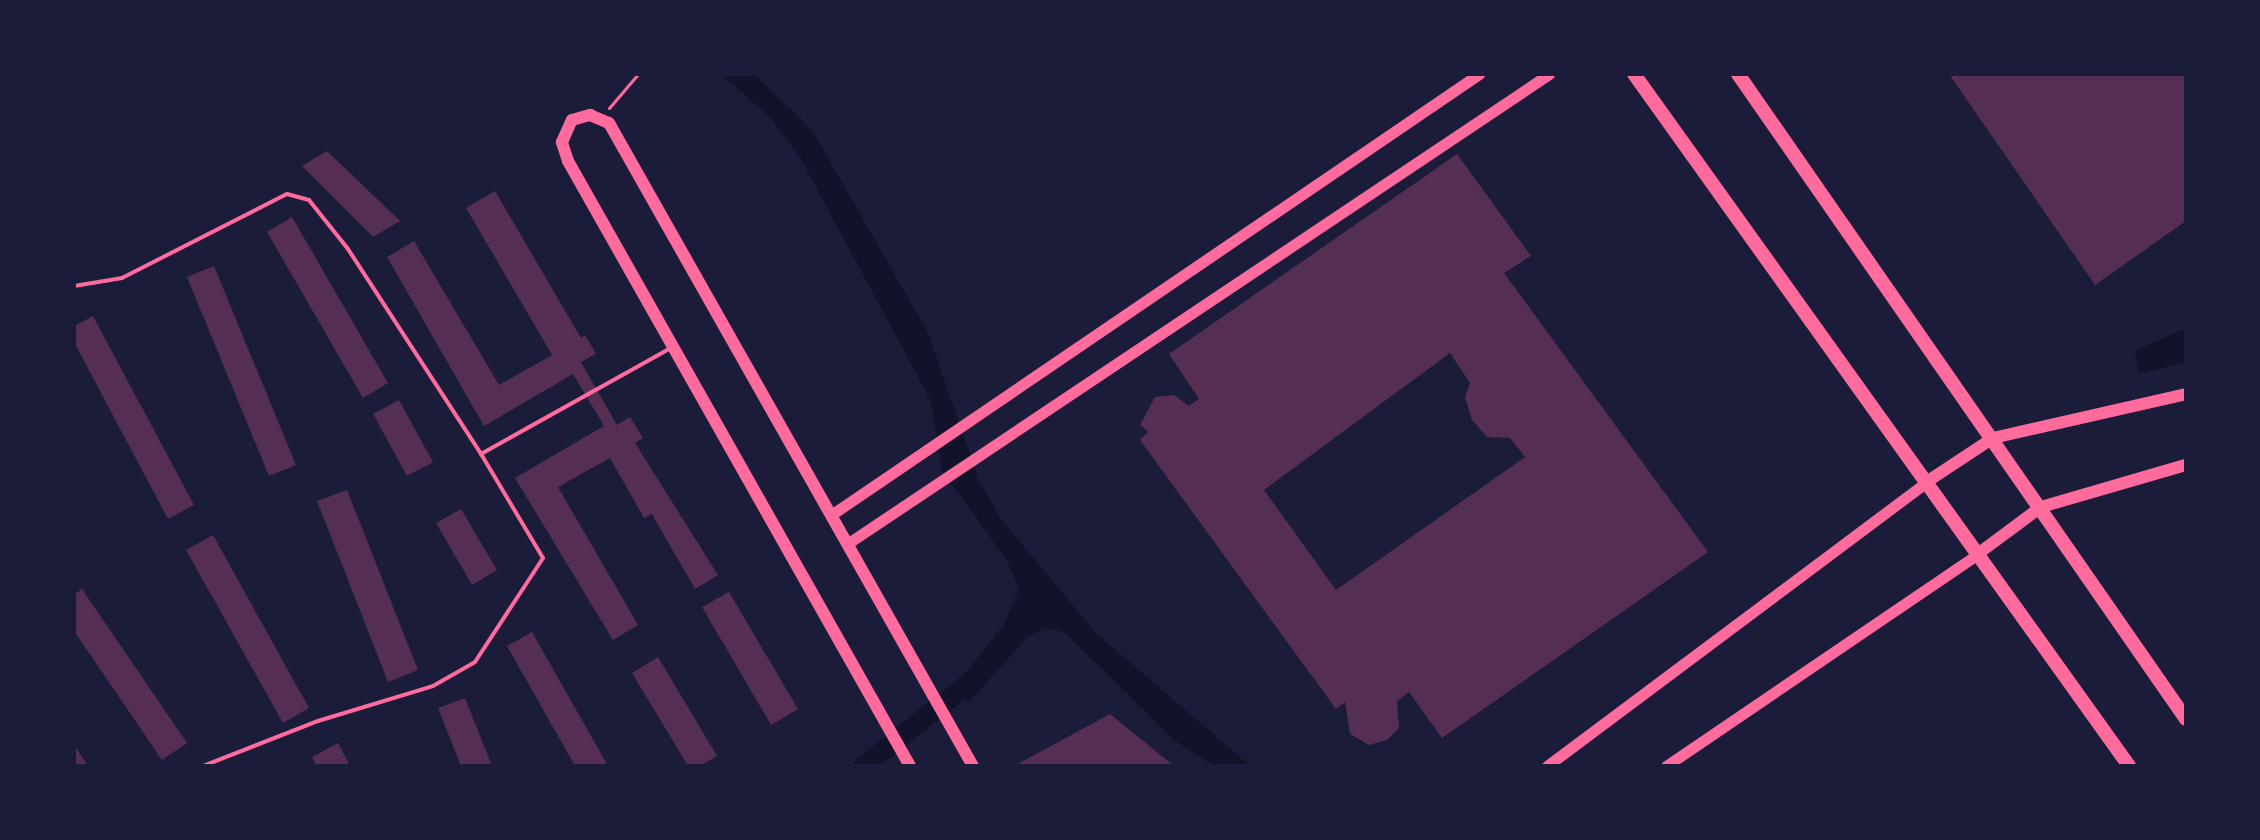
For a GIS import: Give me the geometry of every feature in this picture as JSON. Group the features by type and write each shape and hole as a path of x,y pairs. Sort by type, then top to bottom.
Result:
{"main road":[{"path":"1634,74 2129,766"},
{"path":"1738,74 2186,719"},
{"path":"908,763 568,161 562,142 572,120 601,117 619,140 973,766"},
{"path":"1928,481 1993,438 2186,394"},
{"path":"1979,553 2041,507 2186,465"}],"street":[{"path":"831,515 1479,74"},
{"path":"847,544 1549,74"},
{"path":"1547,766 1928,481"},
{"path":"1666,766 1979,553"}],"lane":[{"path":"74,286 122,278 287,194 309,200 348,249 481,454 543,558 475,662 433,686 318,721 203,766"},
{"path":"481,454 673,347"}],"path":[{"path":"601,117 638,74"}],"shaded area":[{"path":"721,74 754,74 812,130 928,333 980,483 1001,519 1095,632 1250,766 1214,766 1174,740 1065,632 1045,628 1029,636 968,703 956,685 1004,625 1019,589 1007,561 942,470 931,401 801,159 771,118"},
{"path":"2186,328 2186,362 2139,374 2135,351"}],"building":[{"path":"1949,74 2186,74 2186,221 2095,285"},
{"path":"327,151 400,221 373,237 302,166"},
{"path":"1457,154 1531,256 1504,273 1708,552 1442,738 1409,692 1397,701 1399,728 1387,740 1369,745 1350,734 1345,702 1336,709 1140,440 1148,432 1140,425 1155,397 1174,395 1189,406 1199,399 1169,354","holes":["1450,353 1470,383 1465,397 1472,420 1487,437 1510,438 1525,457 1336,590 1264,490"]},
{"path":"495,191 581,338 585,335 596,354 581,362 617,425 630,417 643,438 635,443 718,575 695,589 652,514 644,518 610,458 558,487 638,625 613,640 515,478 604,426 573,374 484,426 387,257 414,241 499,385 552,355 466,208"},
{"path":"292,217 388,383 363,398 267,232"},
{"path":"214,266 296,465 269,476 187,277"},
{"path":"93,316 194,505 168,519 74,342 74,326"},
{"path":"399,400 433,462 407,476 373,414"},
{"path":"347,490 418,670 388,682 317,501"},
{"path":"461,509 497,570 472,585 436,523"},
{"path":"213,535 309,708 283,723 186,550"},
{"path":"82,589 187,743 162,760 74,631 74,595"},
{"path":"729,592 798,709 771,725 702,607"},
{"path":"532,632 608,766 575,766 507,646"},
{"path":"658,657 717,756 700,766 688,766 632,673"},
{"path":"465,698 492,766 461,766 438,708"},
{"path":"1110,714 1174,766 1014,766"},
{"path":"338,743 350,766 316,766 312,757"},
{"path":"74,745 88,766 74,766"}],"waterway":[{"path":"864,766 980,674"}]}
